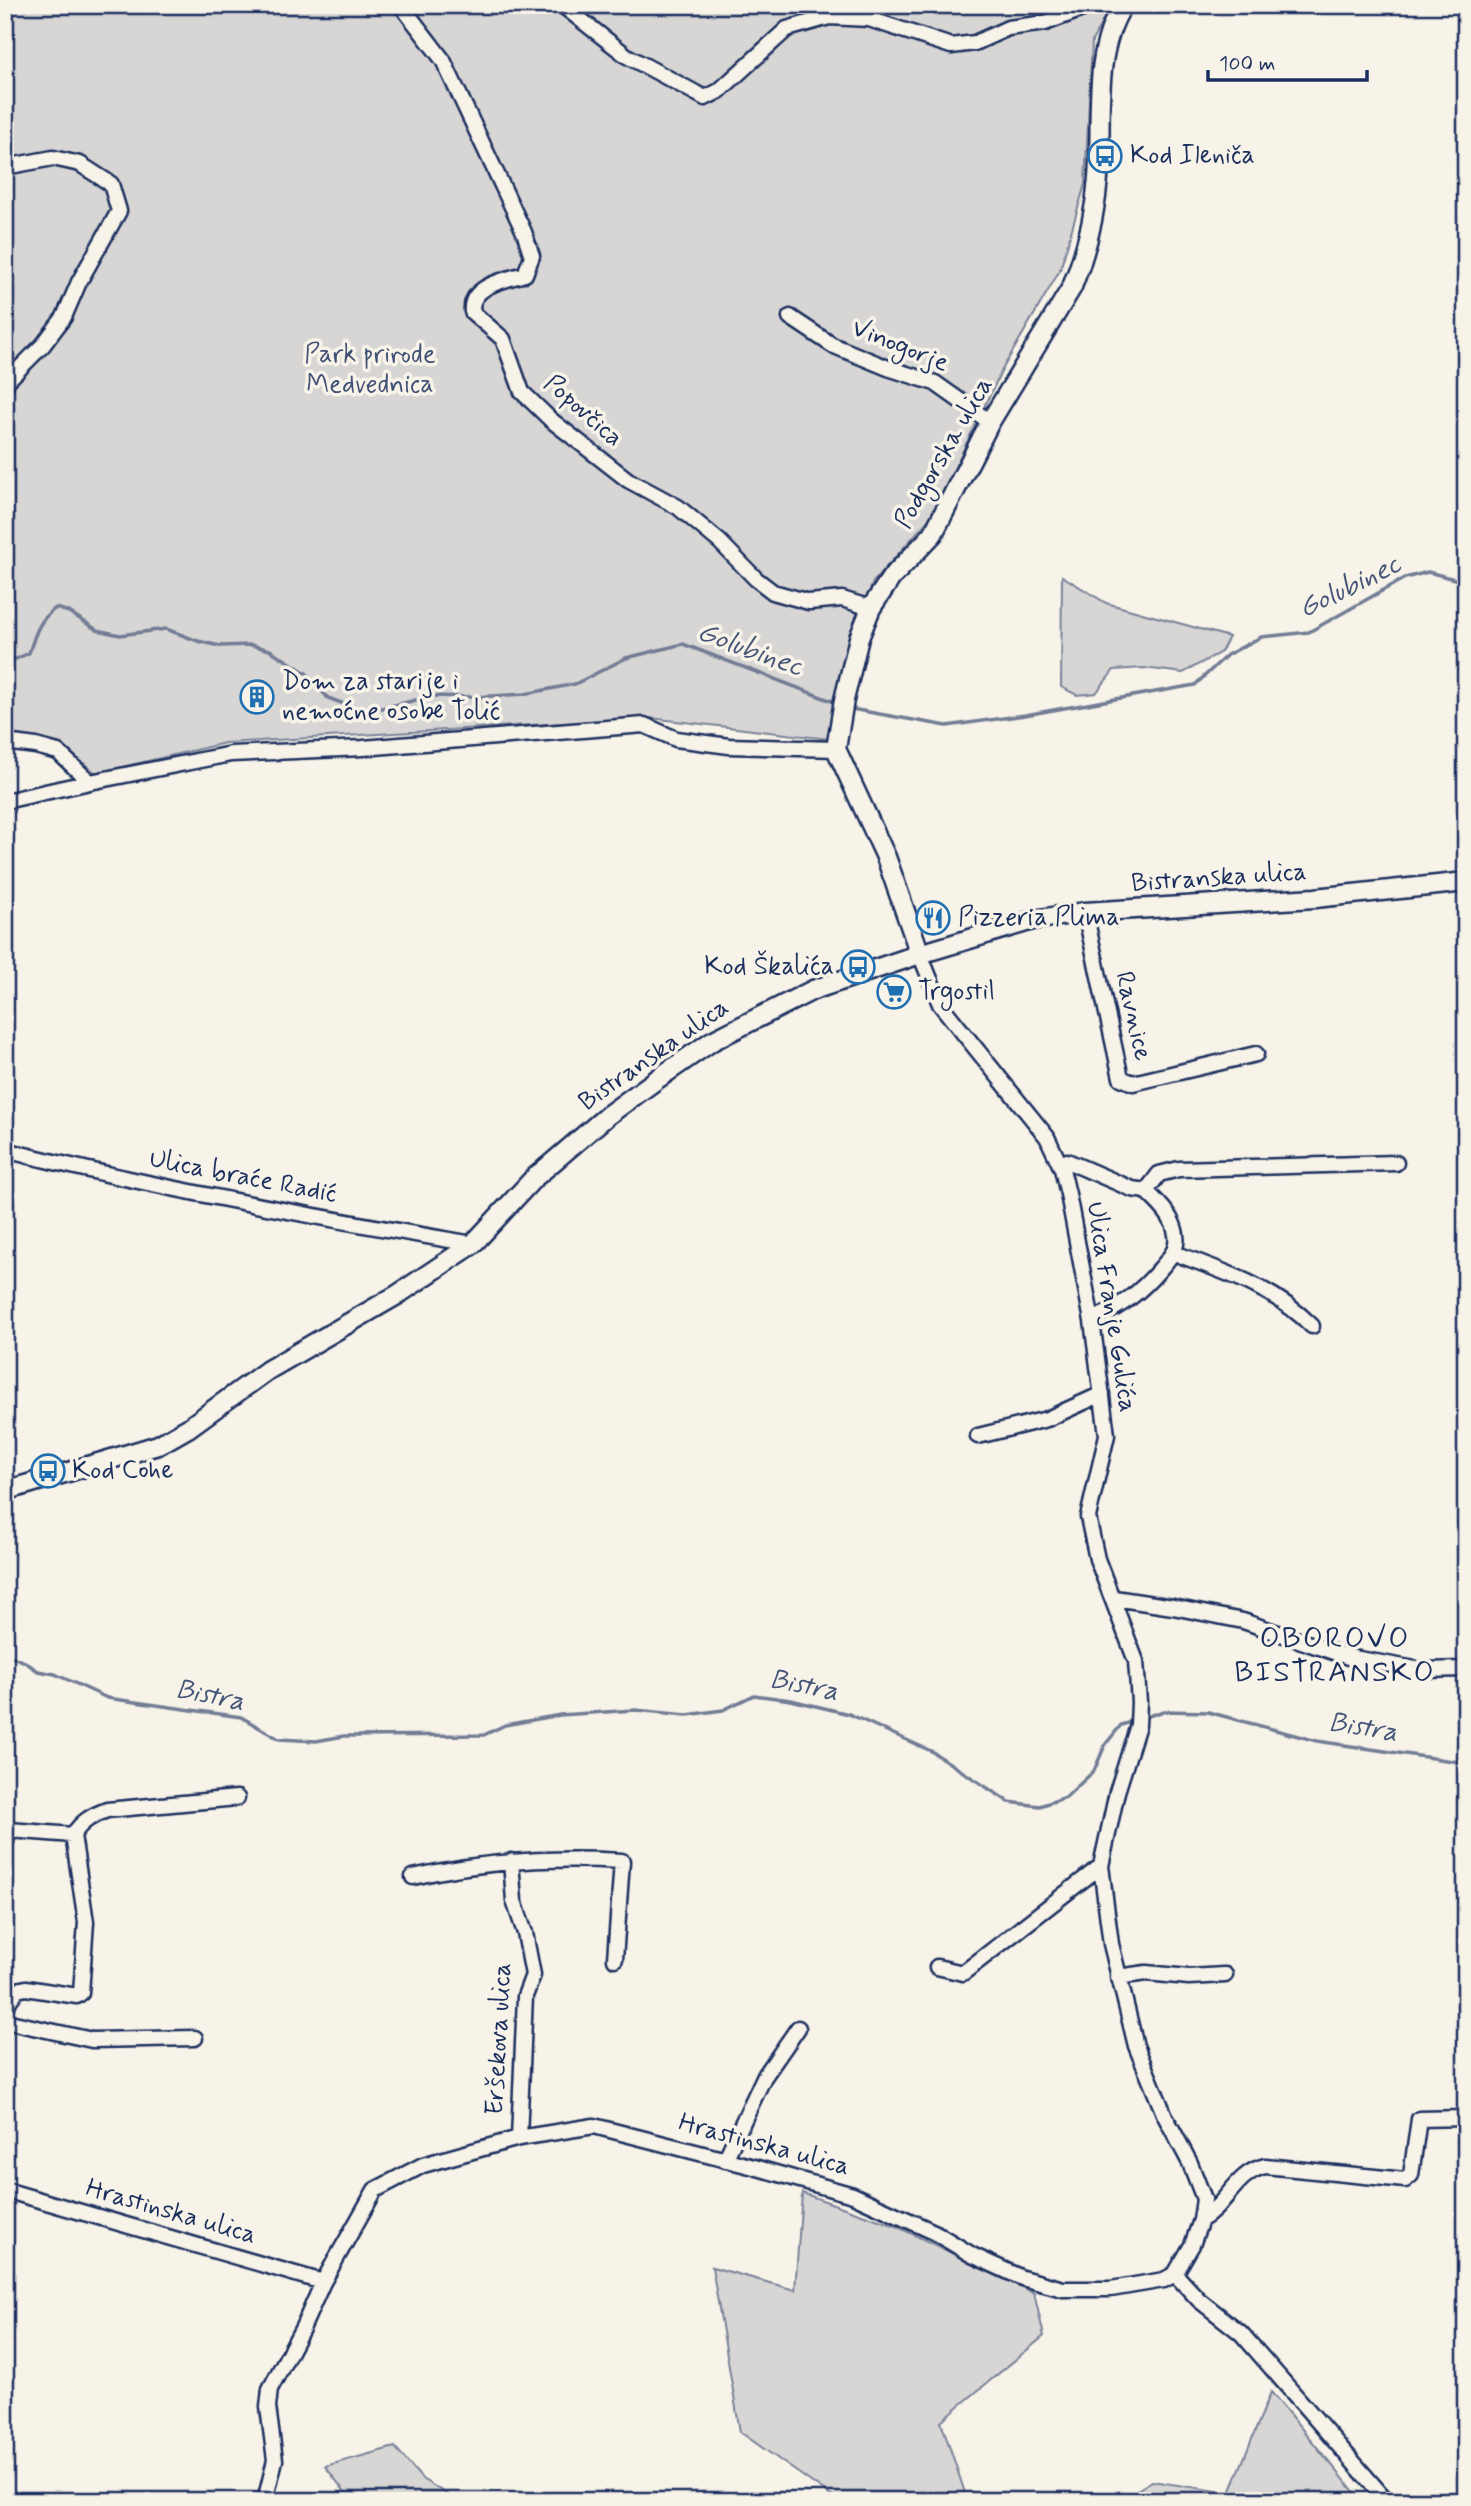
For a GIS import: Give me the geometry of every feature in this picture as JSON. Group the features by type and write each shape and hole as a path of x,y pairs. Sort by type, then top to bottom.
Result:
{"main road":[{"name":"Podgorska ulica","path":"836,749 859,638 871,608 891,578 933,534 990,422 1072,287 1080,268 1093,222 1098,178 1102,73 1113,21 1123,5"},
{"path":"836,749 886,857 920,954"},
{"name":"Bistranska ulica","path":"5,1491 55,1478 158,1444 188,1428 268,1370 397,1295 473,1244 533,1179 598,1123 660,1077 712,1041 813,990 1033,920 1084,912 1315,898 1466,882"}],"street":[{"name":"Popovčica","path":"401,5 443,60 524,232 532,256 524,274 477,292 471,303 472,312 503,339 523,392 551,420 628,480 678,507 773,592 809,602 842,598 871,608"},
{"path":"562,5 627,56 705,98 719,91 787,29 829,17 869,19 951,46 975,43 1008,28 1045,23 1093,5"},
{"path":"5,167 53,158 80,164 111,184 119,211 79,282 64,317 43,345 7,381 5,387"},
{"name":"Vinogorje","path":"790,317 832,345 888,368 935,383 990,422"},
{"path":"5,801 231,754 363,748 644,725 676,739 729,746 836,749"},
{"path":"5,742 58,752 90,782"},
{"name":"Ravnice","path":"1084,912 1121,1078 1133,1083 1256,1054"},
{"name":"Ulica Franje Gulića","path":"920,954 940,1004 1047,1137 1062,1169 1092,1321 1107,1435 1088,1517 1097,1559 1136,1661 1138,1725 1117,1792 1101,1866 1118,1977 1136,2046 1204,2199 1201,2220"},
{"name":"Ulica braće Radić","path":"5,1150 90,1171 286,1212 473,1244"},
{"path":"1062,1169 1067,1160 1132,1189 1146,1191 1170,1217 1177,1244 1174,1253 1142,1290 1092,1321"},
{"path":"1146,1191 1159,1174 1180,1169 1396,1163"},
{"path":"1174,1253 1277,1296 1312,1326"},
{"path":"978,1436 1047,1419 1102,1394"},
{"path":"1114,1598 1243,1621 1348,1657 1421,1671 1466,1669"},
{"path":"73,1835 90,1816 107,1810 237,1798"},
{"path":"5,1845 9,1830 73,1835"},
{"path":"5,2006 17,1990 26,1988 77,1996 81,1993 86,1922 73,1835"},
{"path":"413,1877 455,1867 512,1861 622,1861 615,1959"},
{"name":"Eršekova ulica","path":"512,1861 514,1901 525,1933 533,1975 525,1996 519,2138"},
{"path":"937,1967 964,1973 1101,1866"},
{"path":"1118,1977 1146,1973 1189,1978 1225,1975"},
{"path":"5,2021 92,2040 195,2038"},
{"path":"725,2160 764,2077 798,2028"},
{"path":"1388,2501 1241,2333 1199,2300 1175,2274 1192,2245 1201,2220 1212,2214 1252,2169 1265,2166 1405,2180 1411,2175 1419,2119 1466,2118"},
{"name":"Hrastinska ulica","path":"265,2501 275,2460 268,2407 270,2389 323,2282 375,2190 423,2165 519,2138 594,2126 853,2195 934,2232 972,2255 1021,2277 1063,2289 1111,2289 1164,2280 1175,2274"},
{"name":"Hrastinska ulica","path":"5,2190 323,2282"}],"green space":[{"name":"Park prirode Medvednica","path":"5,5 1111,5 1092,41 1085,184 1060,270 1003,368 931,517 873,582 846,653 829,739 650,718 225,743 96,773 61,745 5,738"},
{"path":"1062,576 1106,603 1229,637 1221,652 1183,673 1144,668 1114,670 1096,693 1077,695 1061,687"},
{"path":"802,2193 896,2226 1034,2293 1044,2336 941,2421 965,2493 961,2501 838,2501 740,2432 712,2267 795,2290"},
{"path":"1271,2392 1362,2501 1119,2501 1152,2481 1230,2493"},
{"path":"395,2447 422,2479 458,2501 352,2501 325,2466"}],"waterway":[{"name":"Golubinec","path":"847,707 947,726 1195,685 1227,655 1261,637 1309,632 1405,578 1428,572 1466,582"},
{"name":"Golubinec","path":"5,660 16,659 29,653 42,622 56,608 69,612 97,630 120,635 166,629 220,646 251,645 270,650 306,673 328,698 355,708 382,708 433,696 525,694 575,684 626,658 683,644 837,703"},
{"name":"Bistra","path":"5,1654 38,1671 55,1674 107,1698 241,1717 279,1739 316,1741 344,1736 484,1735 505,1725 560,1715 635,1710 687,1715 723,1710 754,1695 791,1700 849,1714 931,1751 1009,1802 1040,1806 1066,1797 1094,1771 1105,1745 1121,1725 1134,1721"},
{"name":"Bistra","path":"1142,1718 1164,1711 1208,1712 1317,1741 1466,1763"}],"place":[{"name":"Kod Ileniča","path":"1105,156"},
{"name":"Dom za starije i nemoćne osobe Tolić","path":"257,697"},
{"name":"Pizzeria Plima","path":"933,918"},
{"name":"Kod Škalića","path":"858,967"},
{"name":"Trgostil","path":"894,992"},
{"name":"Kod Cohe","path":"48,1471"}],"district":[{"name":"OBOROVO BISTRANSKO","path":"1335,1655"}]}
